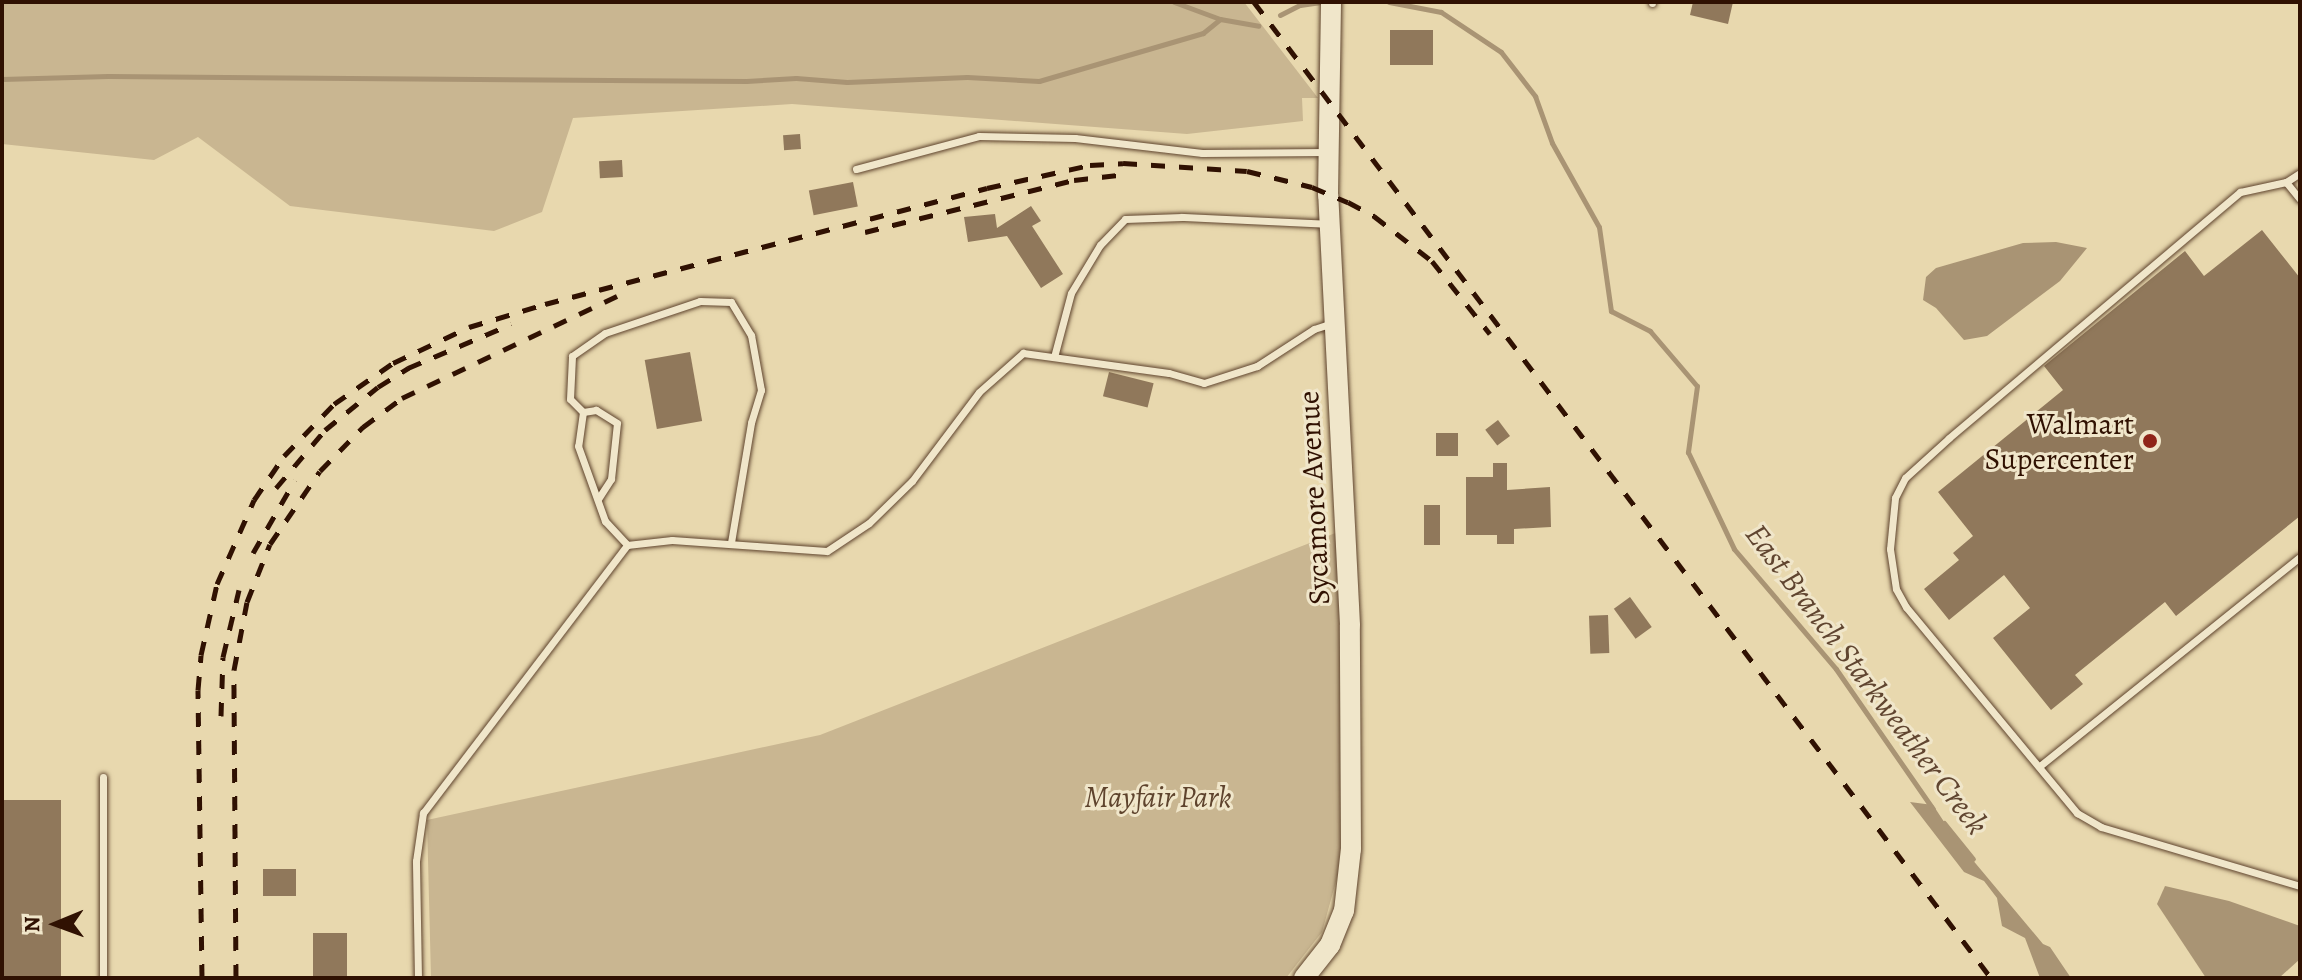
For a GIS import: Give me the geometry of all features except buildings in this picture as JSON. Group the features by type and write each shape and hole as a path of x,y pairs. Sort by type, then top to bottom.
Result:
{"street":[{"name":"Sycamore Avenue","path":"1304,978 1330,945 1344,911 1351,849 1350,625 1330,224 1331,8"}],"lane":[{"path":"856,169 979,136 1075,138 1202,153 1329,152"},
{"path":"2300,173 2286,182 2240,192 1905,478 1895,498 1890,549 1896,589 1906,607 2041,765 2077,813 2101,827 2300,886"},
{"path":"2286,182 2300,199"},
{"path":"1054,357 1071,293 1100,245 1125,219 1182,217 1330,224"},
{"path":"583,412 570,399 572,356 605,333 700,301 731,302 751,335 761,390 751,423 731,542"},
{"path":"418,978 416,861 423,813 627,545 672,540 827,551 869,523 912,481 979,392 1023,353 1169,373 1204,383 1257,366 1314,329 1334,323"},
{"path":"583,412 596,410 617,423 611,479 598,499"},
{"path":"583,412 578,446 605,521 627,545"},
{"path":"2041,765 2300,557"},
{"path":"103,777 103,978"}],"green space":[{"path":"2,2 1244,2 1318,98 1302,98 1303,121 1187,134 792,104 573,118 542,212 494,231 290,206 198,137 154,160 2,144"},
{"name":"Mayfair Park","path":"1343,530 1342,832 1338,874 1322,932 1286,978 431,978 427,820 820,735"}],"shaded area":[{"path":"2056,242 2087,248 2060,281 1987,336 1964,340 1936,308 1923,300 1926,277 1936,268 2023,243"},
{"path":"1910,802 1933,805 1956,840 2043,944 2050,947 2071,978 2040,978 2025,938 2002,926 1997,898 1984,881 1964,872"},
{"path":"2165,886 2229,901 2300,926 2300,959 2279,978 2206,978 2157,904"}],"waterway":[{"path":"1174,2 1220,19 1258,26"},
{"name":"East Branch Starkweather Creek","path":"1280,15 1300,5 1321,2"},
{"name":"East Branch Starkweather Creek","path":"1389,2 1441,12 1501,52 1535,96 1552,143 1599,227 1611,311 1650,331 1697,386 1688,452 1734,549 1836,669 1933,809"},
{"path":"2,79 108,76 746,81 796,78 847,82 967,77 1039,81 1203,33 1220,19"},
{"name":"East Branch Starkweather Creek","path":"1944,823 1973,859"}],"railway":[{"path":"1254,2 1991,978"},
{"path":"202,978 198,690 201,655 217,584 254,500 284,456 334,404 393,363 469,327 545,304 987,188 1090,165 1123,163 1247,171 1312,187 1348,202 1374,216 1432,261 1490,334"},
{"path":"865,232 1074,180 1127,174"},
{"path":"236,978 234,670 247,602 270,544 320,471 363,427 402,398 623,293"},
{"path":"276,488 325,430 378,387 408,368 511,324"},
{"path":"253,553 295,480"},
{"path":"221,716 223,657 239,590"}],"place":[{"name":"Walmart Supercenter","path":"2150,441"}]}
